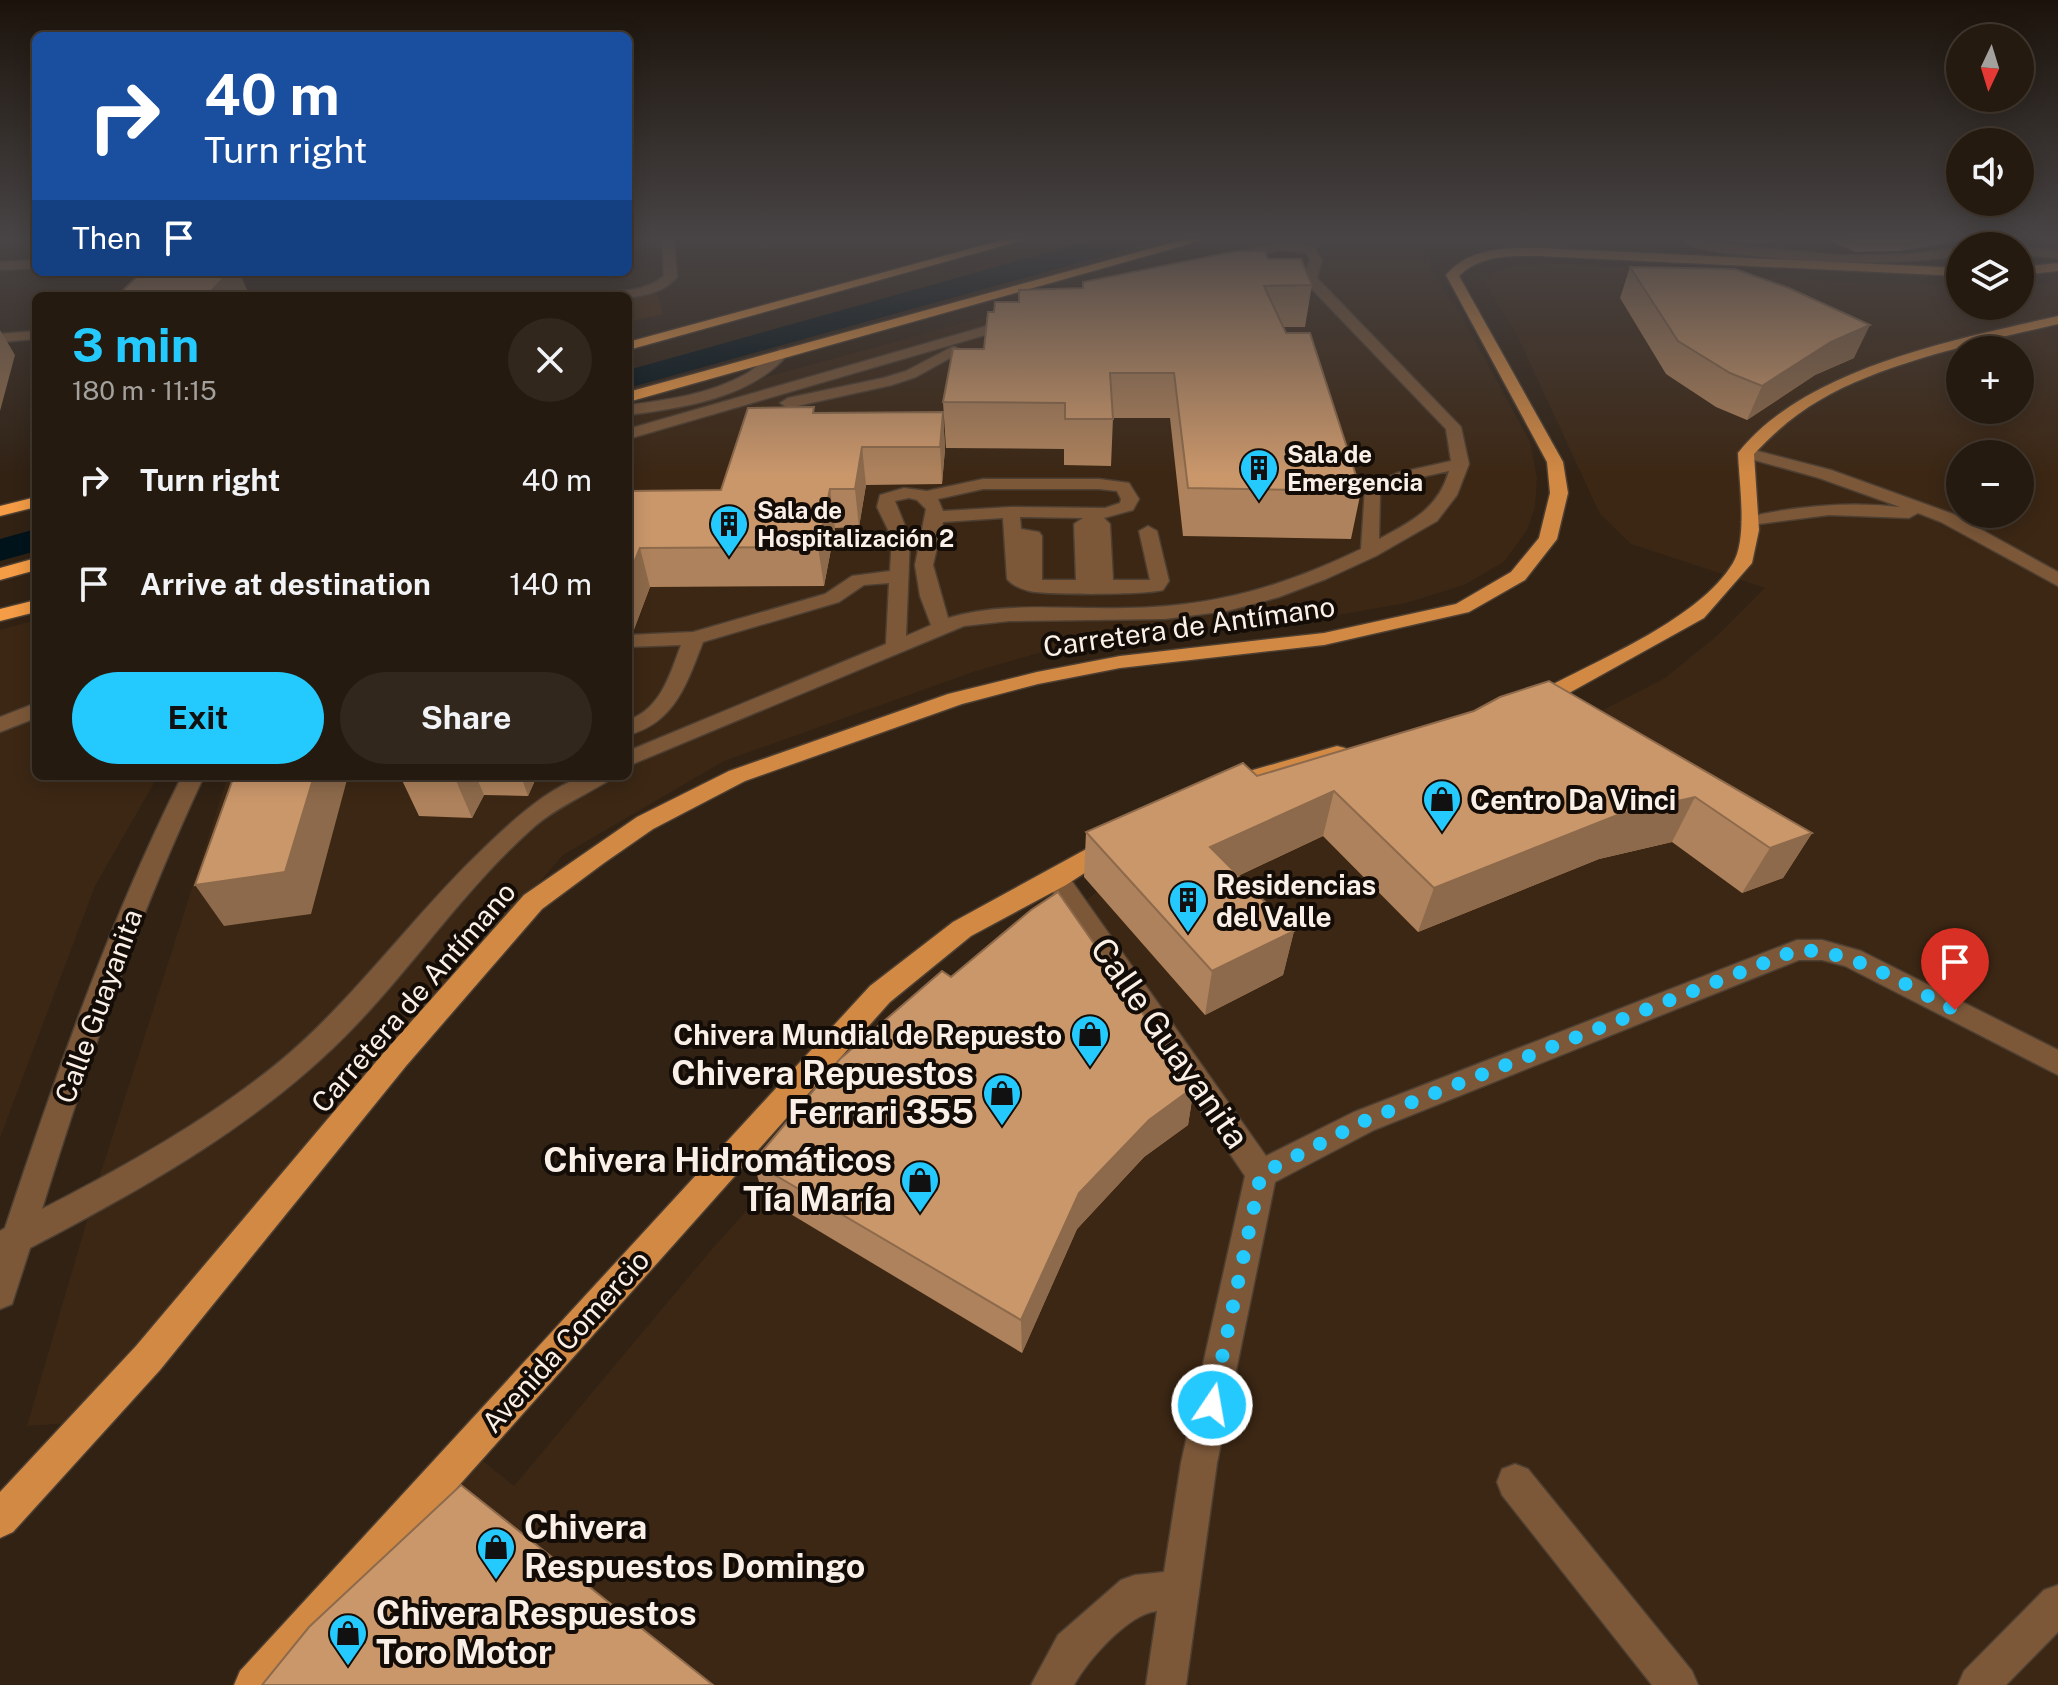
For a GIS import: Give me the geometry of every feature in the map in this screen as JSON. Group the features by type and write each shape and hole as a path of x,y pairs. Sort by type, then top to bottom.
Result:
{"highway":[{"path":"632,345 732,318"},
{"path":"632,396 912,318"},
{"path":"0,511 32,503"},
{"path":"0,615 32,607"}],"main road":[{"name":"Carretera de Antímano","path":"0,1519 148,1358 396,1058 533,902 645,823 737,776 955,699 1037,678 1120,662 1324,639 1425,618 1462,608 1518,576 1548,539 1559,493 1555,462 1475,318"},
{"path":"1517,703 1553,693 1697,614 1743,563 1750,522 1746,453 1763,434 1797,406 1847,378 2058,320"},
{"path":"1209,793 1236,781 1351,749"},
{"name":"Avenida Comercio","path":"254,1685 880,994 962,929 1057,879 1134,832"}],"street":[{"path":"632,757 941,626 983,615 1183,611 1226,605 1254,598 1370,552 1432,516 1455,480 1461,464 1461,442 1453,427 1343,318"},
{"path":"632,433 833,375 1031,323 961,346 911,374 726,416 660,425"},
{"path":"0,338 32,335"},
{"path":"632,410 659,407 747,382 782,353"},
{"path":"833,375 848,390"},
{"path":"1746,453 1825,474 1946,518"},
{"path":"1370,552 1371,492 1429,469 1461,464"},
{"path":"925,497 983,484 1099,484 1123,487 1130,499 1127,506 1106,513 1011,512 936,517"},
{"path":"896,645 901,538 886,507 886,499 909,492 925,497 932,504 936,517 924,564 933,607 941,626"},
{"path":"1750,522 1807,510 1850,507 1946,518"},
{"path":"1011,512 1016,579 1033,586 1156,586 1160,581 1148,531"},
{"path":"1965,528 2058,580"},
{"path":"1,574 32,567"},
{"path":"632,641 694,638 832,598 859,580 901,576"},
{"path":"632,726 655,717 665,708 694,638"},
{"path":"0,725 32,712"},
{"name":"Calle Guayanita","path":"0,1293 8,1244 113,955 163,835 191,780"},
{"path":"8,1244 116,1187 226,1117 288,1071 347,1017 448,897 529,818 593,780"},
{"name":"Calle Guayanita","path":"1057,879 1261,1174 1199,1463 1166,1685"},
{"path":"1261,1174 1364,1121 1797,950 1822,950 1852,958 2058,1063"},
{"path":"1515,1482 1678,1685"},
{"path":"1051,1685 1072,1649 1135,1594 1179,1590"},
{"path":"1978,1685 2058,1604"}],"shaded area":[{"path":"983,318 1462,318 1530,442 1537,478 1535,507 1527,530 1504,562 1464,585 1406,603 1304,621 1112,632 976,671 724,761 563,855 70,1423 27,1426 101,1172 227,780 632,780 632,414"},
{"path":"1506,318 2058,318 2058,1685 280,1685 483,1461 514,1486 713,1248 865,1078 984,977 1109,883 1572,726 1665,678 1719,634 1765,588 1631,544 1600,514"},
{"path":"32,621 32,780 156,780 95,886 0,1138 0,630"}],"water":[{"path":"815,318 881,318 632,387 632,369"},
{"path":"32,530 32,552 0,561 0,539"}],"building":[{"path":"987,318 1279,318 1286,333 1310,333 1361,491 1188,488 1174,373 1110,373 1113,419 1065,419 1065,403 943,402 953,349 984,349"},
{"path":"1663,318 1854,318 1870,325 1831,342 1762,386 1730,373 1678,341"},
{"path":"814,407 813,413 943,412 940,447 862,447 855,489 830,489 818,547 640,548 632,567 632,491 721,490 748,408"},
{"path":"1549,681 1812,833 1770,848 1695,797 1620,814 1434,888 1334,791 1210,847 1294,931 1212,971 1086,832 1243,763 1257,776 1474,711 1500,697"},
{"path":"233,780 313,780 285,872 195,885"},
{"path":"1058,892 1194,1087 1149,1120 1079,1193 1021,1320 753,1162 840,1059 942,971 951,977 1031,910"},
{"name":"Chivera Respuestos Domingo","path":"461,1485 713,1685 262,1685 309,1627"}],"place":[{"name":"Sala de Emergencia","path":"1259,502"},
{"name":"Sala de Hospitalización 2","path":"729,558"},
{"name":"Centro Da Vinci","path":"1442,833"},
{"name":"Residencias del Valle","path":"1188,934"},
{"name":"Chivera Mundial de Repuesto","path":"1090,1068"},
{"name":"Chivera Repuestos Ferrari 355","path":"1002,1127"},
{"name":"Chivera Hidromáticos Tía María","path":"920,1214"},
{"name":"Chivera Respuestos Domingo","path":"496,1581"},
{"name":"Chivera Respuestos Toro Motor","path":"348,1667"}],"route":[{"path":"1212,1405 1261,1174 1364,1121 1797,950 1822,950 1852,958 1955,1010"}]}
